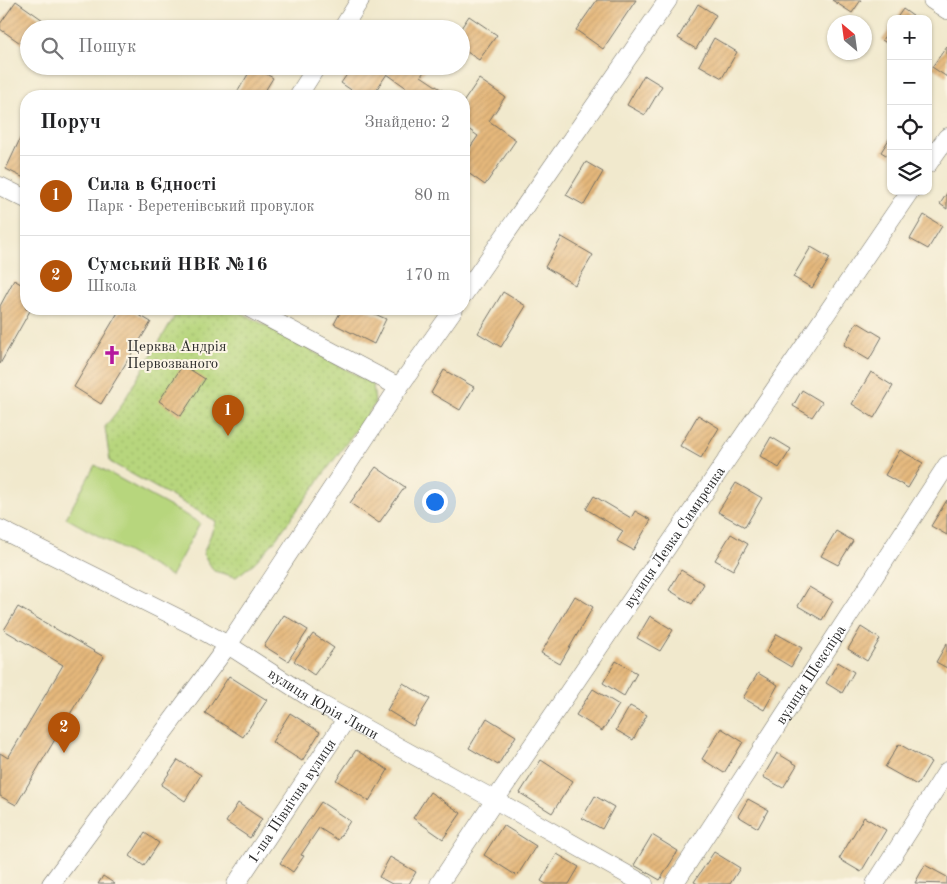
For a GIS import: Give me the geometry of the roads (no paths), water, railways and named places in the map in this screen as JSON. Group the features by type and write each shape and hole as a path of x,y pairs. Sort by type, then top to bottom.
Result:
{"street":[{"path":"348,20 360,0"},
{"path":"470,285 668,0"},
{"path":"932,0 947,10"},
{"path":"302,90 311,75"},
{"path":"932,158 947,137"},
{"path":"0,186 20,196"},
{"name":"вулиця Левка Симиренка","path":"440,884 495,800 907,195"},
{"path":"262,315 399,387"},
{"path":"51,884 228,645 399,387 450,315"},
{"name":"вулиця Шекспіра","path":"674,884 947,465"},
{"name":"вулиця Юрія Липи","path":"0,529 194,626 228,645 315,701 644,884"},
{"name":"1-ша Північна вулиця","path":"236,884 347,718"},
{"path":"875,884 947,771"}],"place":[{"name":"Церква Андрія Первозваного","path":"112,355"},
{"name":"Сила в Єдності","path":"228,436"},
{"name":"Сумський НВК №16","path":"64,753"}]}
